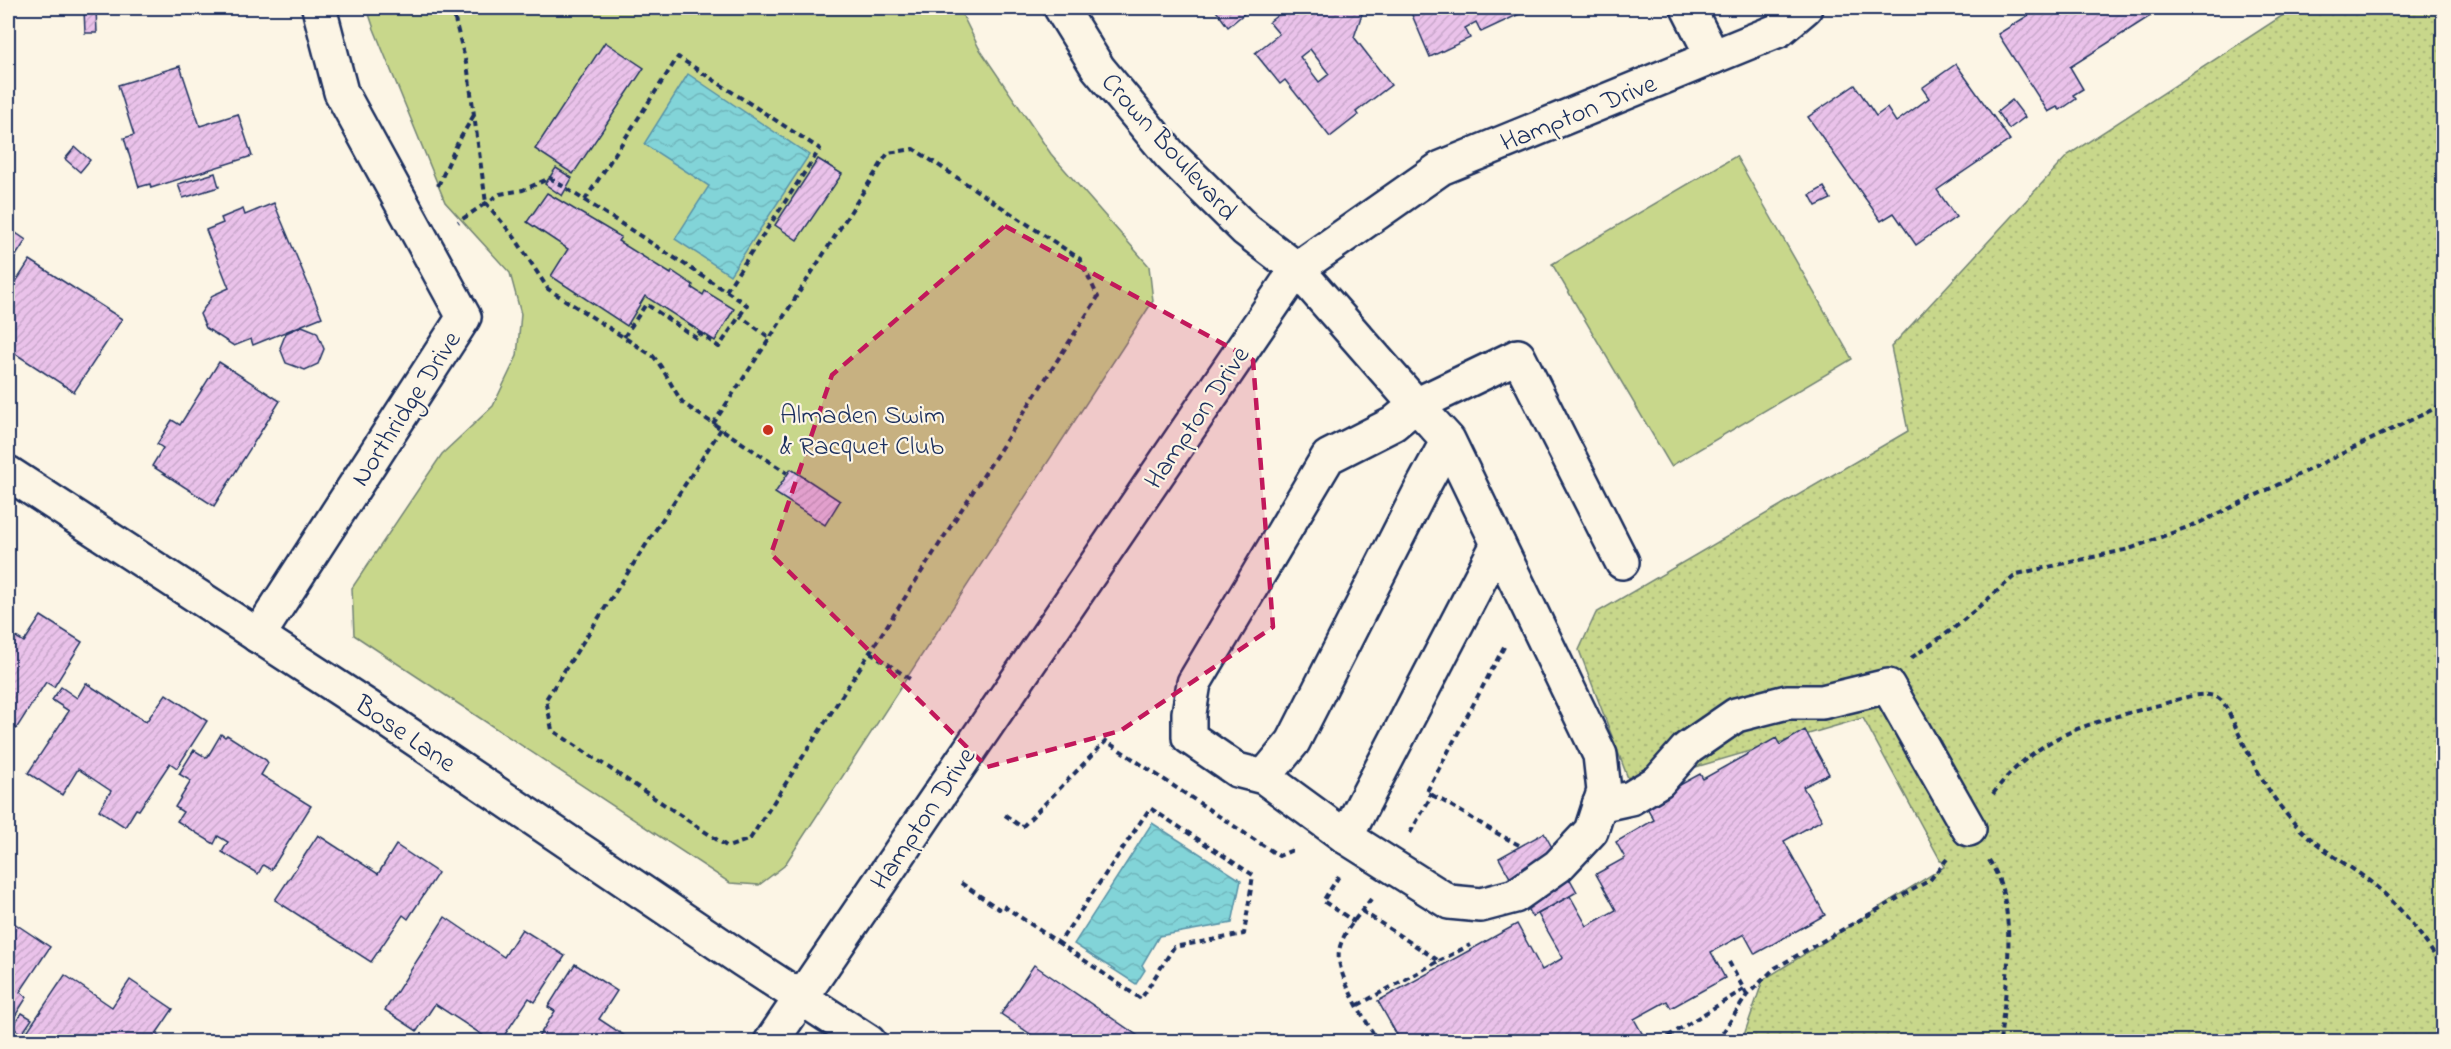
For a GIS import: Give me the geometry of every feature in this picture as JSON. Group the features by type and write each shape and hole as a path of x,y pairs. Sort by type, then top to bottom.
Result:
{"street":[{"name":"Crown Boulevard","path":"1061,8 1098,68 1170,154 1246,230 1297,268 1405,415 1448,440 1600,755 1604,791 1591,831 1558,866 1515,896 1481,905 1449,902 1346,837 1264,777"},
{"path":"1688,8 1713,57"},
{"name":"Hampton Drive","path":"771,1041 1297,268 1441,168 1779,30 1805,8"},
{"name":"Northridge Drive","path":"258,636 464,317 341,92 327,10"},
{"path":"1448,440 1420,490 1293,742 1264,777 1237,770 1189,737 1189,713 1194,683 1328,457 1518,356 1622,562"},
{"name":"Bose Lane","path":"8,473 374,711 869,1041"},
{"path":"1346,837 1498,544"},
{"path":"1599,805 1631,798 1650,786 1659,780 1688,748 1736,715 1787,702 1822,702 1888,686 1969,829"}],"path":[{"path":"452,8 468,71 486,203 515,238 548,289 653,356 661,365 673,391 684,405 787,473"},
{"path":"585,200 678,57 820,149 726,291"},
{"path":"435,193 448,162 474,115"},
{"path":"712,424 770,338 888,153 914,149 1080,259 1098,297 750,839 728,847 552,730 546,699 721,429"},
{"path":"458,222 500,194 523,190 549,178 747,305 719,347 699,333 696,338 646,304 624,338"},
{"path":"740,316 770,338"},
{"path":"1888,686 1910,659 1953,629 2017,574 2129,549 2201,522 2444,404"},
{"path":"1521,846 1486,829 1478,820 1426,793 1527,603"},
{"path":"870,652 913,681"},
{"path":"1717,1041 1747,995 1775,968 1930,880 1998,787 2012,771 2049,743 2096,721 2202,695 2214,696 2221,700 2261,777 2278,804 2312,840 2366,878 2389,899 2410,921 2444,971"},
{"path":"1378,1041 1342,972 1339,952 1348,931 1380,888 1432,795"},
{"path":"961,883 999,909 1002,905 1141,999 1174,947 1244,934 1253,875 1150,808 1059,943"},
{"path":"1969,829 1995,869 2006,897 2007,959 2000,1041"},
{"path":"1341,874 1323,901 1355,922"},
{"path":"1362,911 1439,961"},
{"path":"1358,1005 1470,945 1476,946"},
{"path":"1729,962 1747,995"},
{"path":"1659,1041 1744,989"}],"highlighted area":[{"path":"1005,226 1253,360 1273,627 1120,731 987,767 771,554 832,375"}],"green space":[{"name":"Almaden Swim & Racquet Club","path":"367,8 959,8 979,48 1051,154 1149,266 1153,301 784,866 759,885 730,883 354,635 352,588 442,454 493,406 517,356 521,314 510,273 445,202"},
{"path":"2294,8 2443,8 2443,1041 1742,1041 1763,980 1944,867 1863,718 1631,786 1579,650 1596,613 1908,431 1891,347 2068,155"},
{"path":"1736,156 1852,359 1671,466 1552,264"}],"water":[{"path":"688,74 809,155 730,275 675,239 709,186 644,144"},
{"path":"1152,823 1241,880 1232,923 1159,936 1142,965 1145,970 1136,984 1074,944"}],"building":[{"path":"1214,8 1251,8 1228,27"},
{"path":"1287,8 1364,8 1354,37 1391,85 1356,112 1358,115 1330,137 1285,80 1280,84 1255,53 1279,34 1269,22","holes":["1310,49 1329,74 1319,82 1300,57"]},
{"path":"1409,8 1526,8 1528,10 1481,32 1476,22 1465,28 1470,38 1430,57"},
{"path":"2040,8 2163,8 2070,67 2083,89 2073,95 2076,99 2060,110 2057,107 2048,112 1998,34"},
{"path":"84,9 96,9 97,33 85,33"},
{"path":"605,42 644,68 573,174 535,149"},
{"path":"1956,64 2010,140 1937,190 1956,217 1916,245 1894,213 1881,221 1808,117 1855,85 1876,116 1887,108 1896,122 1929,98 1922,88"},
{"path":"180,66 200,126 238,114 252,156 151,188 150,184 139,187 124,138 134,135 118,85"},
{"path":"2012,100 2025,117 2009,129 1997,112"},
{"path":"75,147 90,160 80,172 65,159"},
{"path":"818,159 842,174 797,240 775,225"},
{"path":"556,168 572,178 562,196 545,184"},
{"path":"215,173 219,187 183,198 178,184"},
{"path":"1824,187 1831,199 1816,206 1810,195"},
{"path":"547,193 621,237 618,241 671,274 672,271 703,295 705,291 734,309 715,341 645,296 627,326 551,276 568,249 527,222"},
{"path":"274,203 322,317 253,345 251,339 234,346 206,328 200,314 213,295 229,288 206,230 223,223 221,218 243,209 245,215"},
{"path":"13,231 26,240 12,262 8,259 8,239"},
{"path":"30,260 122,319 74,392 8,349 8,294"},
{"path":"302,326 317,332 324,349 318,364 305,370 286,363 280,348 286,333"},
{"path":"219,362 280,401 214,506 152,466 163,448 157,444 172,420 180,425"},
{"path":"791,469 840,501 825,525 775,493"},
{"path":"41,616 82,642 54,687 46,682 16,729 8,723 8,632 24,642"},
{"path":"86,683 146,722 166,694 207,721 177,768 170,763 125,827 99,810 111,791 78,769 62,795 28,773 69,711 52,700 61,687 77,698"},
{"path":"1805,730 1829,774 1803,787 1822,820 1784,841 1825,915 1755,954 1744,934 1711,952 1725,978 1671,1008 1667,1001 1634,1019 1647,1042 1401,1042 1378,1001 1517,924 1542,970 1563,958 1538,914 1570,896 1587,926 1616,910 1596,874 1625,858 1616,842 1654,820 1645,804 1700,774 1703,779 1776,738 1780,745"},
{"path":"221,734 225,737 227,735 266,760 268,763 261,775 311,806 271,870 263,865 258,874 222,852 228,842 218,836 214,844 177,821 183,812 175,807 191,781 179,774 194,750 207,758"},
{"path":"1544,833 1577,892 1532,917 1499,858"},
{"path":"318,835 378,874 396,845 438,873 408,919 403,915 371,962 275,900"},
{"path":"445,917 504,957 522,929 565,956 535,1002 529,998 500,1042 493,1042 435,1004 417,1031 385,1010"},
{"path":"8,919 50,947 20,992 27,997 8,1027"},
{"path":"575,964 617,991 599,1019 634,1042 535,1042 555,1011 548,1007"},
{"path":"1034,965 1147,1042 1042,1042 1001,1014"},
{"path":"65,975 112,1007 130,980 173,1009 156,1034 163,1038 161,1042 20,1042"},
{"path":"22,1013 32,1019 22,1034 12,1027"}],"place":[{"name":"Almaden Swim & Racquet Club","path":"768,430"}]}
